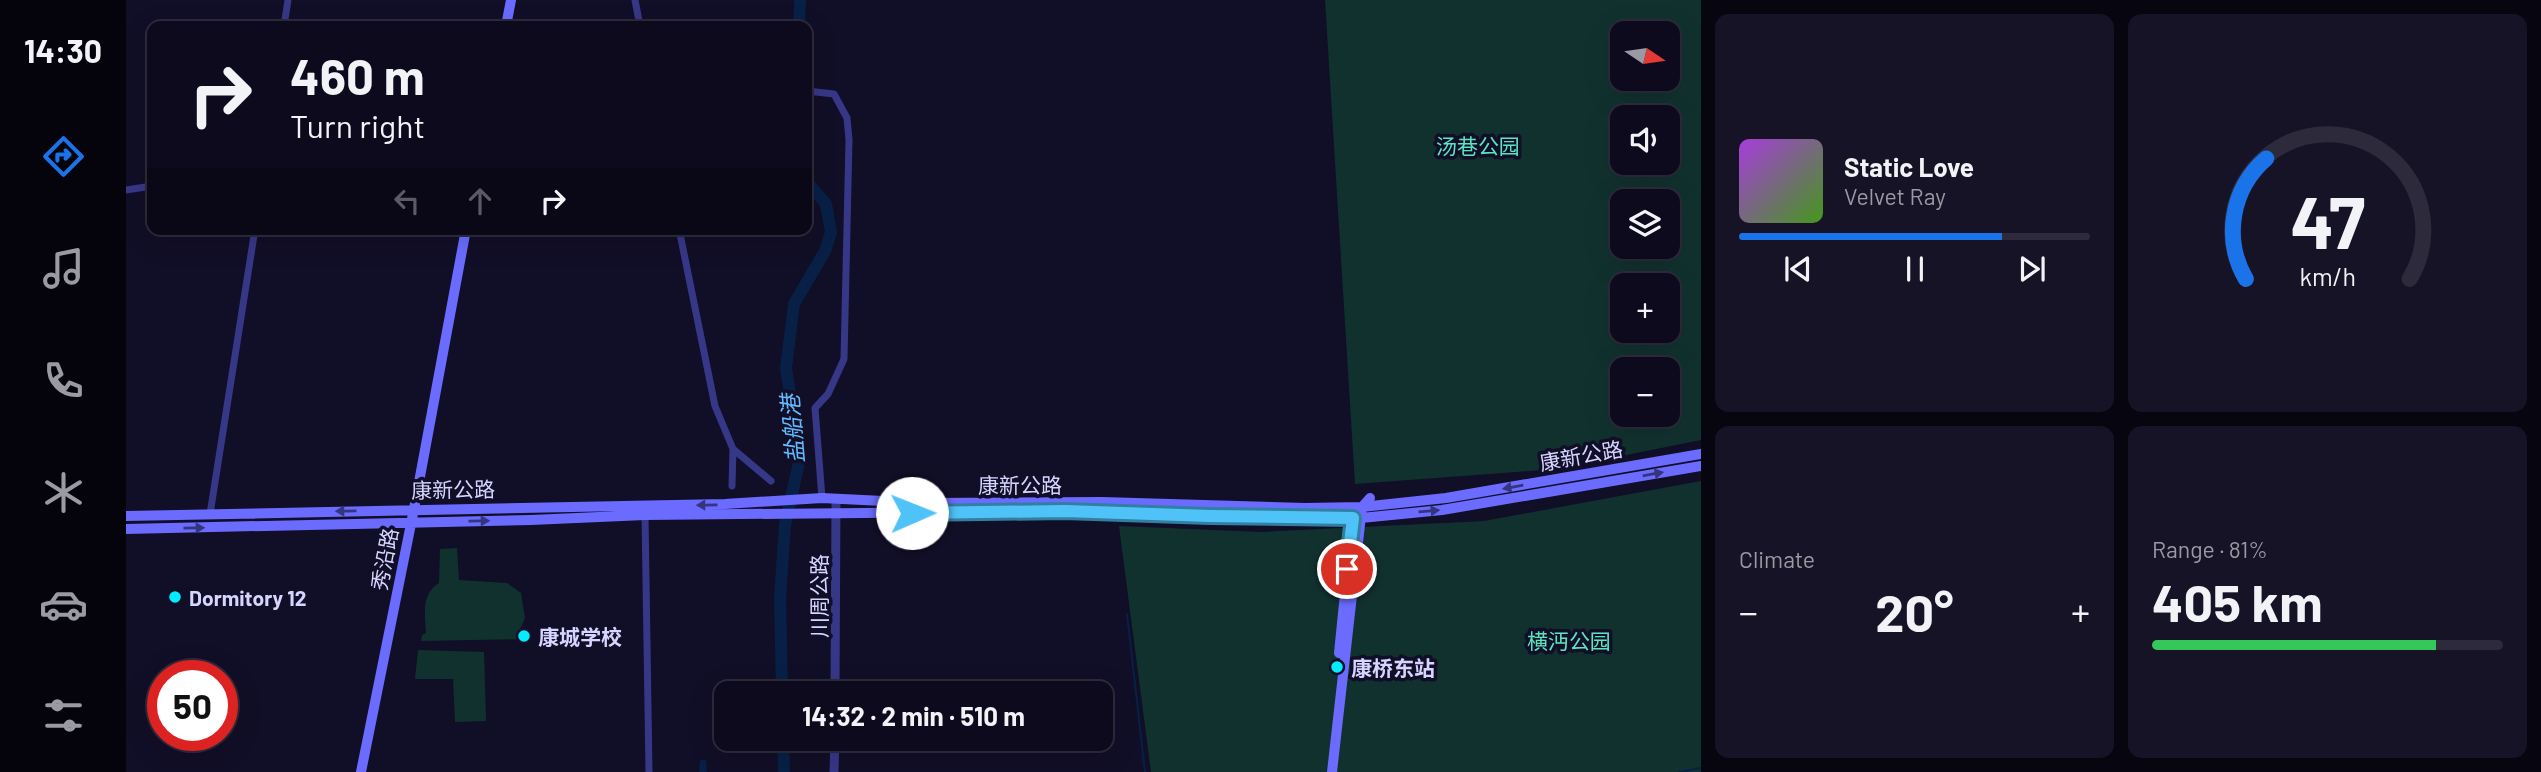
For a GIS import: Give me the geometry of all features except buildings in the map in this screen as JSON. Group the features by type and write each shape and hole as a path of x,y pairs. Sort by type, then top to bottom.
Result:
{"main road":[{"path":"507,21 510,0"},
{"name":"秀沿路","path":"361,772 465,235"},
{"name":"康新公路","path":"126,516 699,505 817,498 924,503 1102,502 1357,512 1701,454"},
{"name":"康新公路","path":"126,529 645,515 1065,511 1210,516 1441,510 1701,466"},
{"path":"1326,772 1357,512 1370,498"},
{"path":"1332,772 1357,512"}],"street":[{"path":"285,21 288,0"},
{"path":"635,0 639,21"},
{"path":"812,92 834,94 847,118 849,140 844,359 828,394 815,408 817,498"},
{"path":"126,190 147,187"},
{"path":"210,514 254,235"},
{"path":"680,235 715,406 733,449 732,486"},
{"path":"733,449 771,481"},
{"name":"川周公路","path":"835,681 836,499"},
{"path":"645,515 649,772"},
{"path":"834,772 835,751"}],"green space":[{"name":"汤巷公园","path":"1325,0 1701,0 1701,440 1557,469 1355,484"},
{"name":"横沔公园","path":"1701,481 1701,772 1151,772 1119,526 1262,532 1484,521"},
{"path":"457,548 459,580 507,583 521,593 525,618 519,632 530,633 530,639 421,641 422,635 426,633 427,598 433,587 439,583 440,549"},
{"path":"418,650 484,652 486,721 455,722 453,679 415,679"}],"waterway":[{"name":"盐船港","path":"799,21 800,0"},
{"name":"盐船港","path":"782,681 780,598 785,525 800,458 786,368 794,304 825,251 831,232 826,204 812,188"},
{"path":"1127,614 1145,772"},
{"name":"盐船港","path":"783,751 784,772"},
{"path":"703,763 703,772"},
{"path":"1679,772 1701,768"}],"place":[{"name":"Dormitory 12","path":"175,597"},
{"name":"康城学校","path":"524,636"},
{"name":"康桥东站","path":"1337,667"}],"route":[{"path":"912,513 1065,511 1353,518 1347,569"}]}
